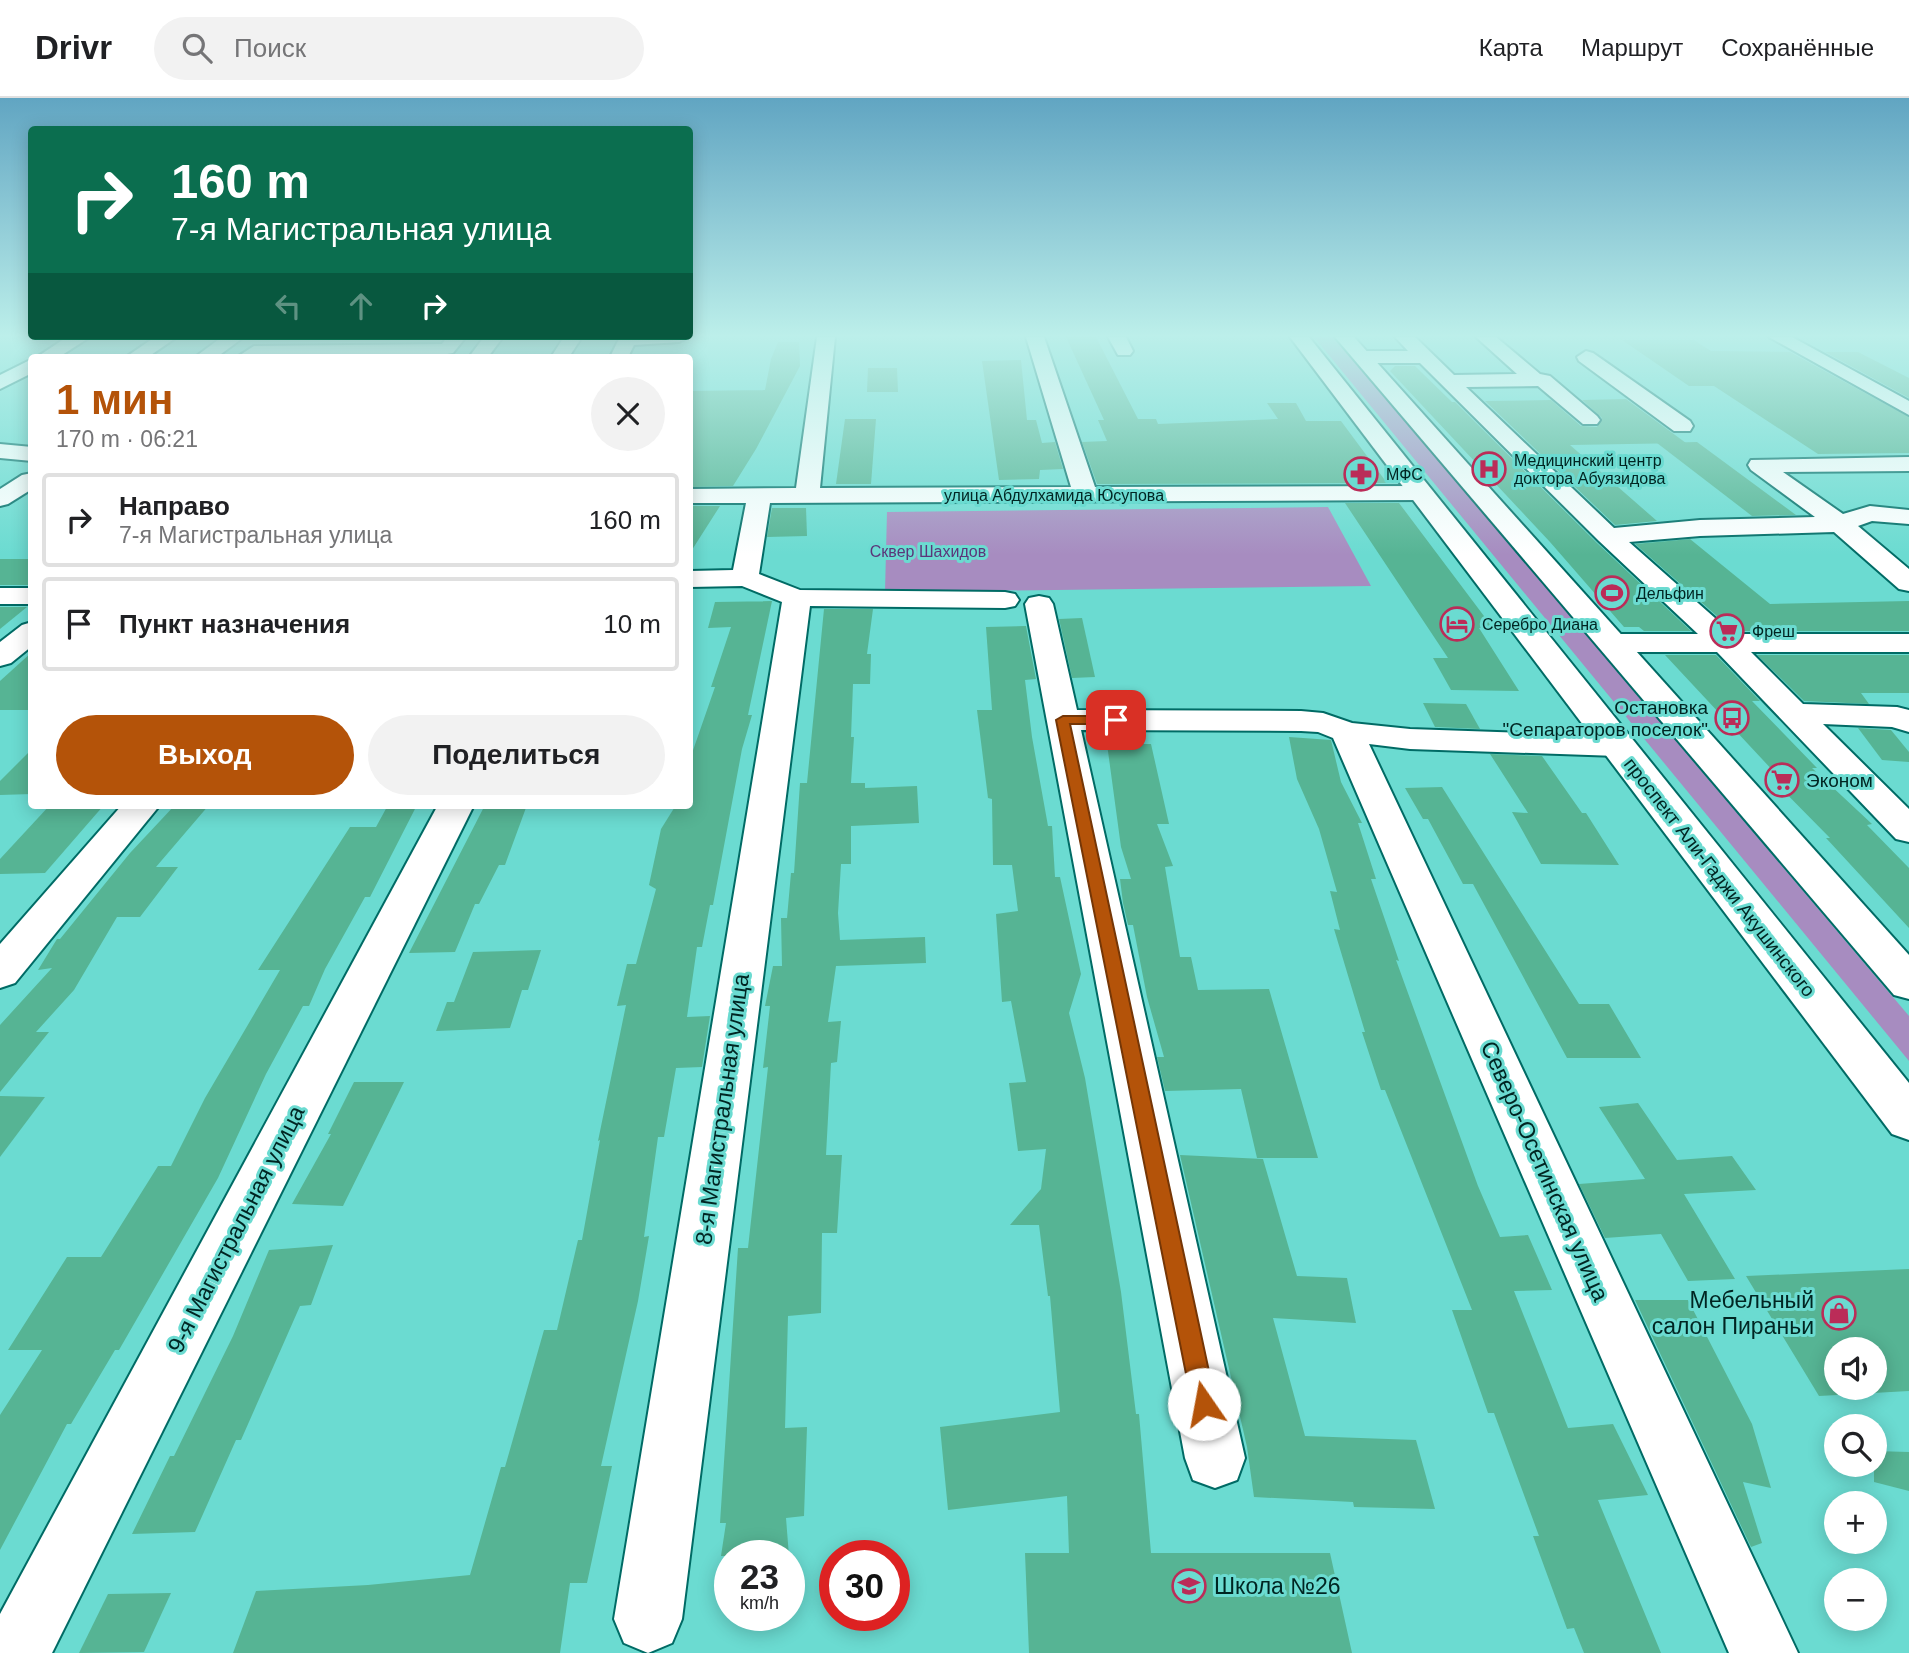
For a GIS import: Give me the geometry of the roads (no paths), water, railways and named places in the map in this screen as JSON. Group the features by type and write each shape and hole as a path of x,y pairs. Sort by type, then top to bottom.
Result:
{"street":[{"path":"807,496 818,410"},
{"path":"1058,410 1086,496"},
{"name":"проспект Али-Гаджи Акушинского","path":"1355,410 1909,1119"},
{"path":"1409,410 1909,983"},
{"path":"1478,410 1608,536 1725,643 1909,830"},
{"path":"1577,410 1590,420"},
{"path":"1656,410 1682,426"},
{"path":"1372,431 1396,439 1417,439 1424,427"},
{"path":"0,451 28,454"},
{"path":"1909,464 1759,465 1840,524 1909,583"},
{"path":"0,485 28,480"},
{"path":"0,499 28,482"},
{"name":"улица Абдулхамида Юсупова","path":"693,496 1479,492"},
{"path":"745,578 758,496"},
{"path":"1608,536 1700,527 1840,524 1870,513 1909,517"},
{"path":"693,579 745,578 797,598 1022,602 1063,720 1215,1458"},
{"path":"0,596 28,596"},
{"name":"8-я Магистральная улица","path":"648,1619 797,598"},
{"path":"0,657 28,634"},
{"path":"1611,643 1909,643"},
{"path":"1794,713 1896,717 1909,722"},
{"path":"1063,720 1324,727 1410,739 1617,746"},
{"name":"Северо-Осетинская улица","path":"1324,727 1764,1653"},
{"path":"0,972 139,809"},
{"name":"9-я Магистральная улица","path":"16,1653 454,809"}],"place":[{"name":"Медицинский центр доктора Абуязидова","path":"1489,469"},
{"name":"МФС","path":"1361,474"},
{"name":"Дельфин","path":"1612,593"},
{"name":"Серебро Диана","path":"1457,624"},
{"name":"Фреш","path":"1727,631"},
{"name":"Остановка \"Сепараторов поселок\"","path":"1732,718"},
{"name":"Эконом","path":"1782,780"},
{"name":"Мебельный салон Пираньи","path":"1839,1313"},
{"name":"Школа №26","path":"1189,1586"}],"park label":[{"name":"Сквер Шахидов","path":"928,551"}]}
